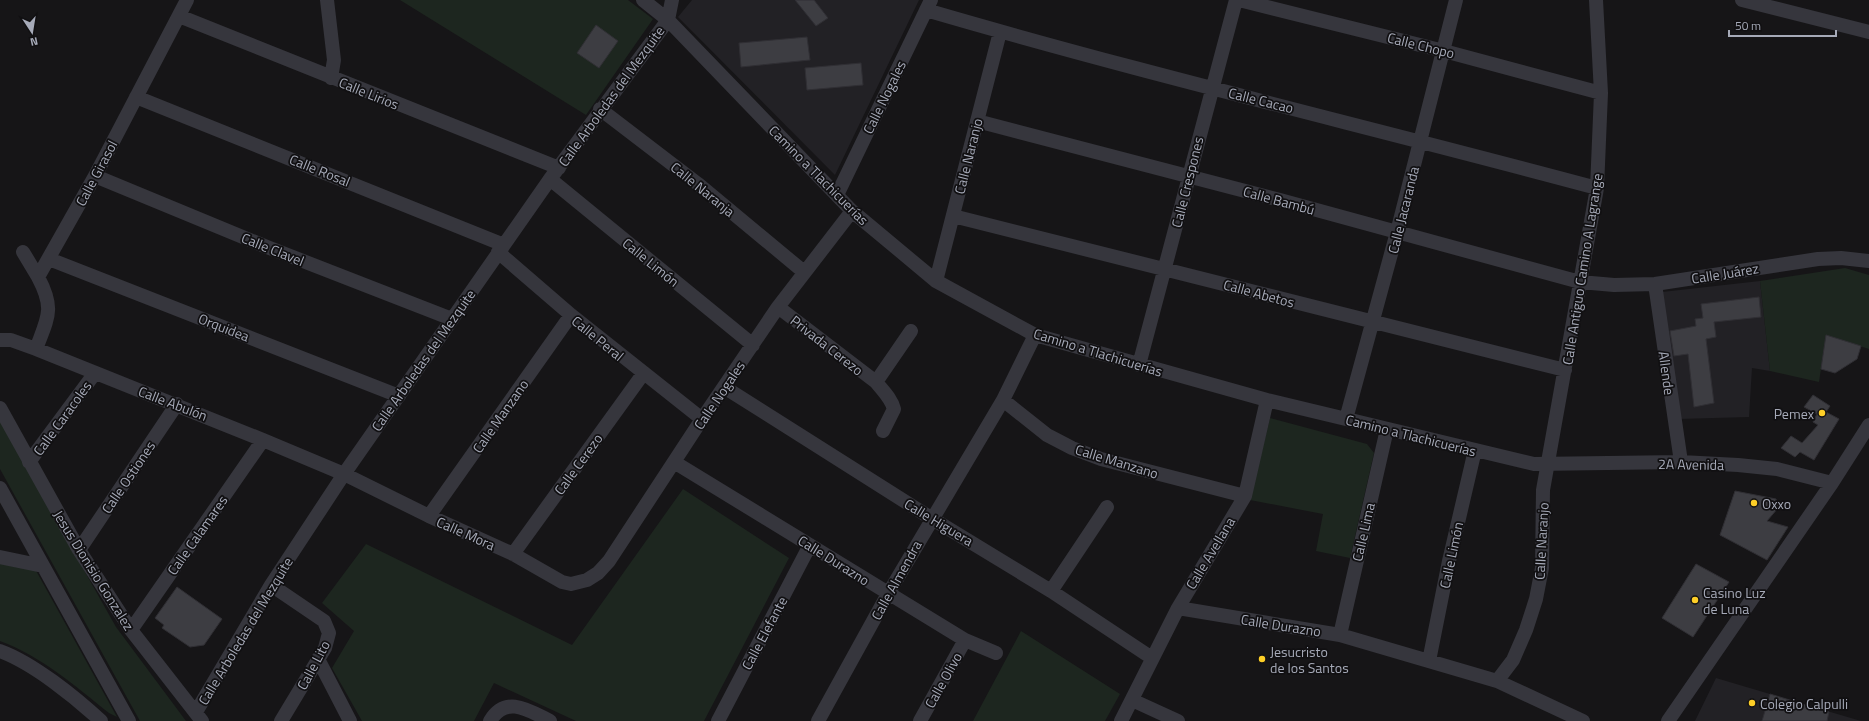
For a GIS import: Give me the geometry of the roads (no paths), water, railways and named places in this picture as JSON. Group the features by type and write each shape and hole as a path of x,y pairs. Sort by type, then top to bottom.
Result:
{"street":[{"name":"Calle Girasol","path":"38,277 95,176 187,0"},
{"path":"327,0 334,60 331,78"},
{"name":"Camino a Tlachicuerías","path":"643,0 668,20 852,210 936,281 1035,335 1267,400 1534,464 1548,464"},
{"path":"668,20 672,0"},
{"name":"Calle Crespones","path":"1139,365 1236,0"},
{"name":"Calle Chopo","path":"1239,0 1444,51 1601,93"},
{"name":"Calle Jacaranda","path":"1346,419 1397,232 1456,0"},
{"name":"Calle Antiguo Camino A Lagrange","path":"1548,464 1597,188 1601,93 1596,0"},
{"path":"1742,0 1869,32"},
{"name":"Calle Cacao","path":"928,5 1000,32 1597,188"},
{"name":"Calle Nogales","path":"837,195 928,5"},
{"name":"Calle Lirios","path":"179,16 559,168"},
{"name":"Calle Arboledas del Mezquite","path":"199,716 271,585 344,474 550,179 600,109 668,20"},
{"name":"Calle Naranjo","path":"936,281 1000,32"},
{"name":"Calle Rosal","path":"136,98 501,248"},
{"name":"Calle Naranja","path":"600,109 698,184 804,272"},
{"name":"Calle Bambú","path":"977,121 1188,176 1580,282"},
{"name":"Calle Clavel","path":"95,176 267,247 452,319"},
{"name":"Calle Limón","path":"550,179 753,345"},
{"name":"Calle Nogales","path":"587,580 609,561 702,419 778,307 852,210"},
{"name":"Calle Abetos","path":"953,216 1165,268 1373,323 1565,370"},
{"name":"Calle Peral","path":"501,248 571,315 642,374 702,419"},
{"path":"23,252 46,293 49,305 47,320 36,349"},
{"name":"Calle Juárez","path":"1580,282 1614,285 1655,284 1818,259 1841,258 1869,260"},
{"name":"Orquidea","path":"49,259 399,396"},
{"name":"Allende","path":"1655,284 1681,462"},
{"name":"Privada Cerezo","path":"778,307 876,382 892,401 894,408 883,431"},
{"name":"Calle Manzano","path":"429,516 571,315"},
{"name":"Privada Cerezo","path":"876,382 911,331"},
{"name":"Calle Almendra","path":"818,721 931,518 1003,400 1035,335"},
{"name":"Calle Abulón","path":"0,340 11,340 36,349 94,373 177,404 344,474"},
{"name":"Calle Caracoles","path":"30,462 94,373"},
{"name":"Calle Cerezo","path":"513,554 642,374"},
{"name":"Calle Higuera","path":"724,387 931,518 1051,591 1152,658"},
{"name":"Calle Manzano","path":"1003,400 1047,435 1072,448 1101,459 1245,496"},
{"name":"Calle Avellana","path":"1121,721 1178,608 1245,496 1267,400"},
{"name":"Calle Ostiones","path":"79,550 177,404"},
{"name":"Jesus Dionisio Gonzalez","path":"0,408 79,550 131,630 199,716"},
{"path":"1668,721 1832,483 1869,425"},
{"name":"Calle Lima","path":"1340,634 1387,429"},
{"name":"Calle Calamares","path":"131,630 263,440"},
{"name":"Calle Limón","path":"1429,660 1449,561 1475,450"},
{"name":"Calle Durazno","path":"674,462 965,640 996,653"},
{"name":"2A Avenida","path":"1548,464 1681,462 1777,469 1832,483"},
{"name":"Calle Naranjo","path":"1498,682 1513,660 1526,630 1536,599 1542,568 1543,490 1548,464"},
{"name":"Calle Mora","path":"344,474 429,516 513,554 562,582 571,584 587,580"},
{"path":"0,488 129,721"},
{"path":"1051,591 1107,507"},
{"name":"Calle Elefante","path":"721,720 810,546"},
{"path":"0,558 43,566"},
{"name":"Calle Lito","path":"271,585 324,621 329,633 325,648 281,721"},
{"name":"Calle Durazno","path":"1178,608 1340,634 1498,682 1583,721"},
{"name":"Calle Olivo","path":"920,721 965,640"},
{"path":"0,651 46,678 71,695 101,721"},
{"path":"318,659 350,721"},
{"path":"1132,700 1178,721"},
{"path":"490,721 499,711 506,707 522,707 550,721"}],"place":[{"name":"Pemex","path":"1822,413"},
{"name":"Oxxo","path":"1754,503"},
{"name":"Casino Luz de Luna","path":"1695,600"},
{"name":"Jesucristo de los Santos","path":"1262,659"},
{"name":"Colegio Calpulli","path":"1752,703"}]}
